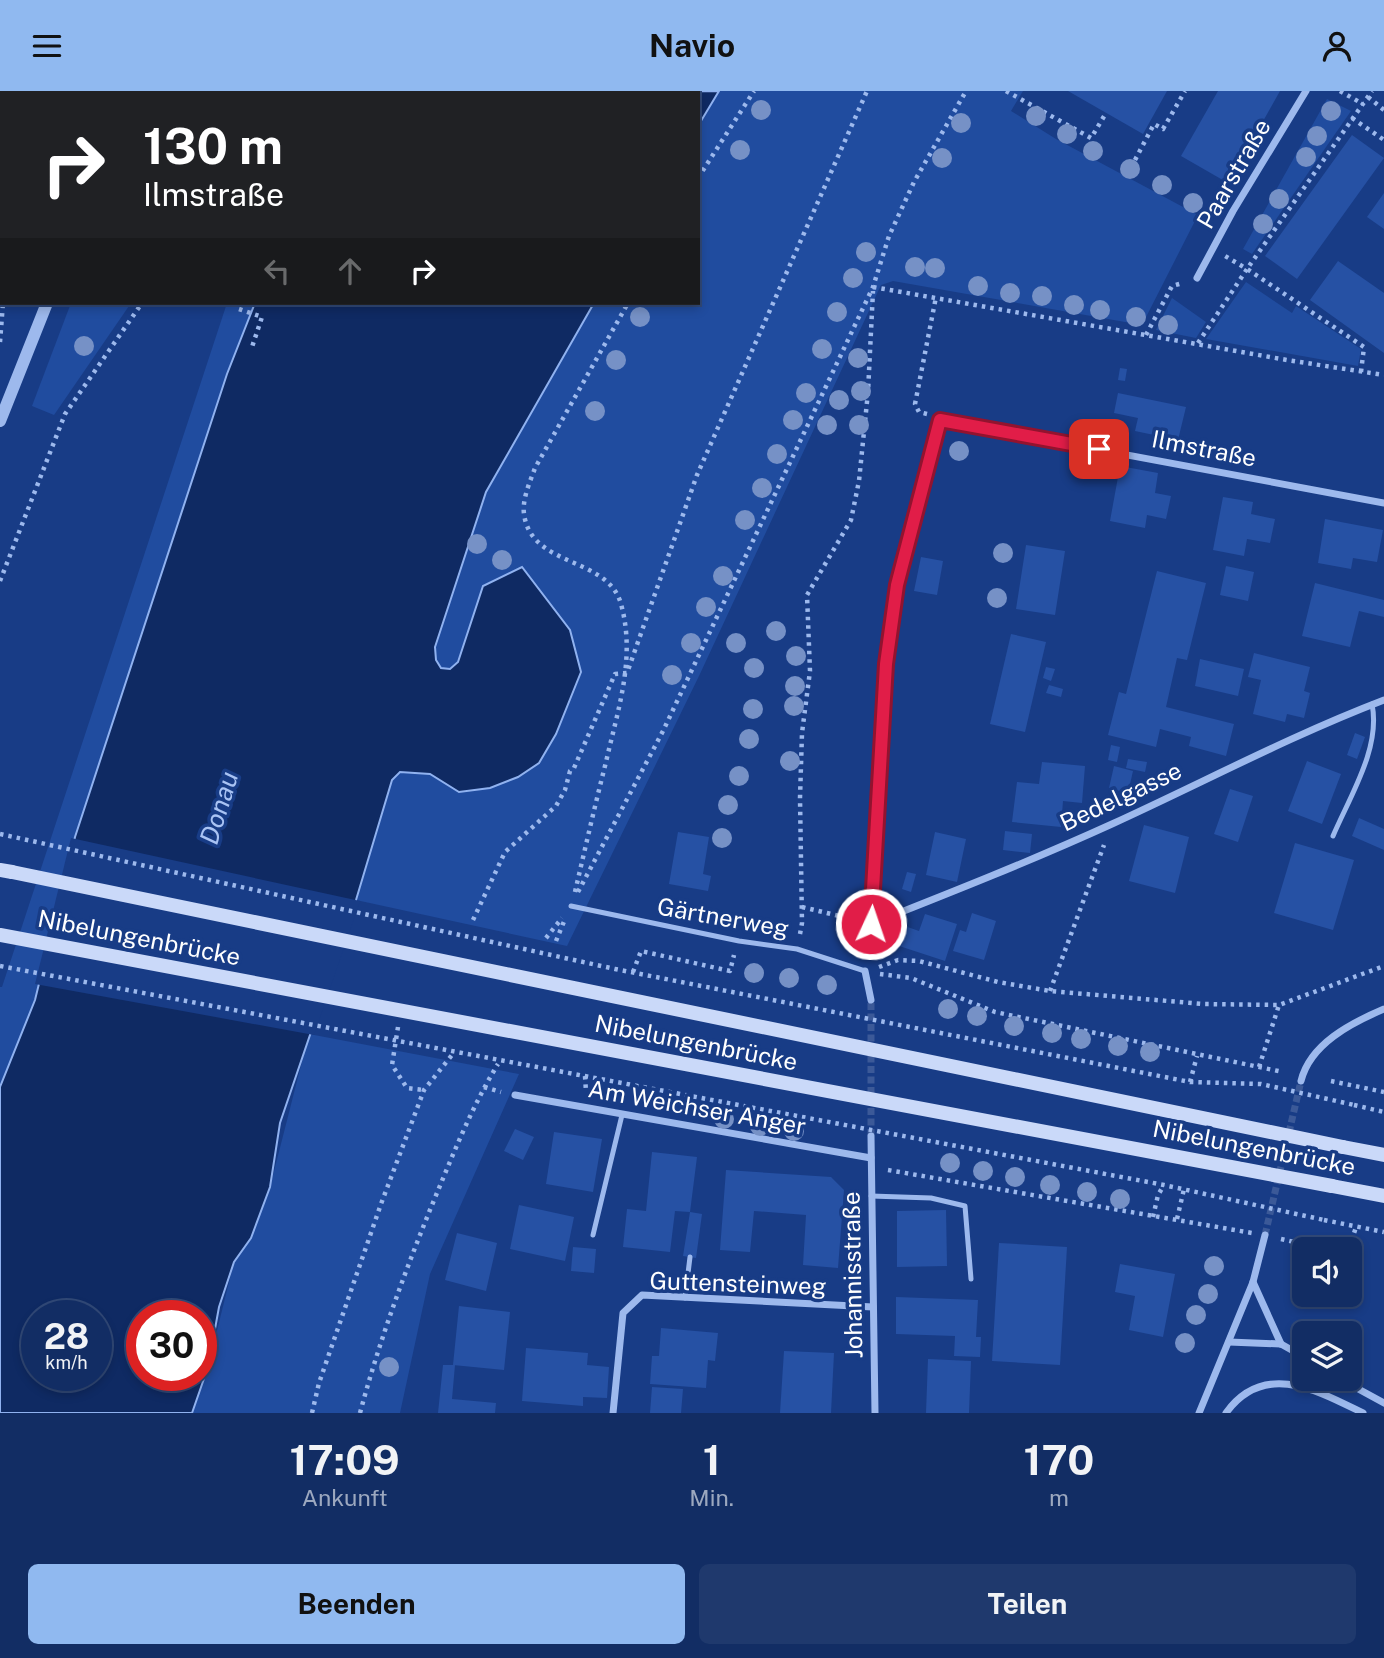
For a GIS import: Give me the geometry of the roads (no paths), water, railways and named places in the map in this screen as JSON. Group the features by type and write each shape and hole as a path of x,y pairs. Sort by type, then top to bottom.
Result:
{"main road":[{"name":"Nibelungenbrücke","path":"0,870 1384,1155"},
{"name":"Nibelungenbrücke","path":"0,935 1384,1196"}],"street":[{"name":"Paarstraße","path":"1197,278 1233,211 1306,91"},
{"path":"0,421 46,305"},
{"name":"Ilmstraße","path":"871,924 886,664 897,585 940,420 1384,503"},
{"name":"Bedelgasse","path":"871,924 992,876 1111,824 1311,728 1384,700"},
{"path":"865,971 871,1000"},
{"path":"1301,1081 1309,1060 1320,1048 1361,1019 1384,1009"},
{"name":"Am Weichser Anger","path":"515,1095 872,1158"},
{"name":"Johannisstraße","path":"871,1136 875,1413"},
{"path":"1199,1413 1253,1282 1265,1235"},
{"path":"1253,1282 1281,1344"},
{"name":"Guttensteinweg","path":"613,1413 623,1313 642,1295 873,1307"},
{"path":"1229,1342 1281,1344 1292,1350"},
{"path":"1226,1413 1233,1403 1250,1391 1266,1384 1282,1383 1314,1390 1363,1413"},
{"path":"1362,1391 1384,1403"}],"lane":[{"path":"1333,836 1372,745 1375,719 1372,704"},
{"name":"Gärtnerweg","path":"571,906 739,941 797,949 865,971"},
{"path":"593,1235 622,1115"},
{"path":"872,1196 931,1198 965,1206 971,1279"},
{"path":"685,1297 690,1257"}],"water":[{"path":"700,91 719,91 700,123"},
{"name":"Donau","path":"254,305 593,305 486,492 435,647 436,660 441,668 450,669 458,662 483,586 522,567 570,630 581,672 556,734 539,763 518,777 490,788 459,792 430,774 400,772 392,780 356,900 280,1123 270,1187 251,1238 234,1262 217,1318 217,1300 126,1300 126,1391 200,1391 192,1413 0,1413 0,1087 35,1000 75,837 227,374"}],"tunnel":[{"path":"871,1000 871,1136"},
{"path":"1265,1235 1301,1081"}]}
